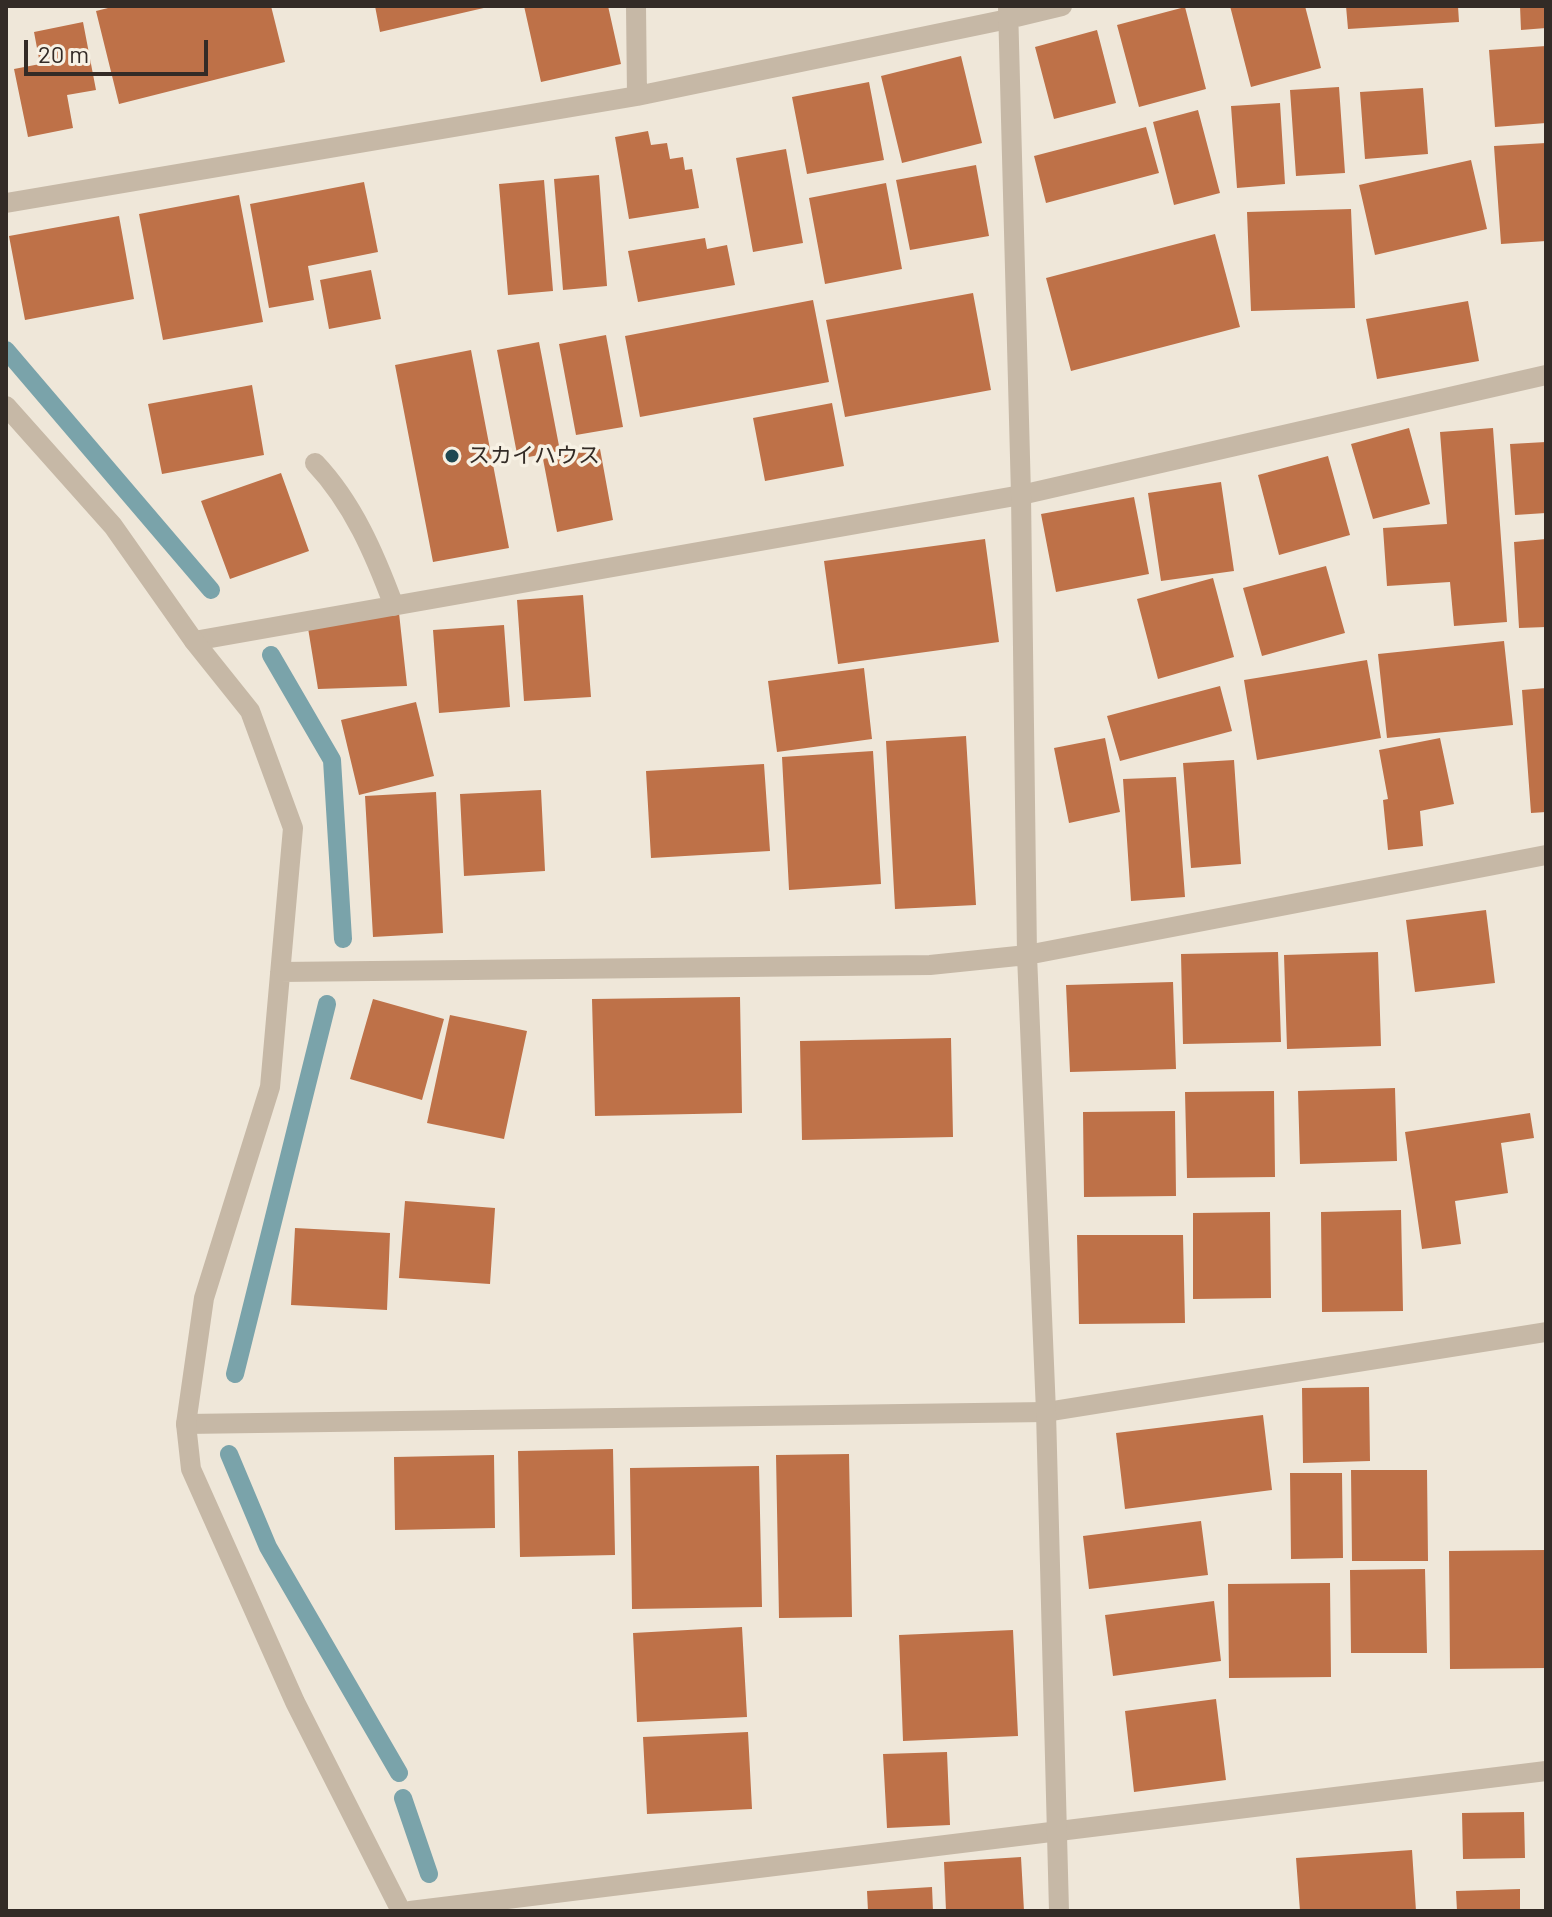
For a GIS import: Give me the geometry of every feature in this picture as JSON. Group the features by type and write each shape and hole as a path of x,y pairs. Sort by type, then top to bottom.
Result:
{"street":[{"path":"636,6 637,96"},
{"path":"6,203 637,96 1008,12 1062,6"},
{"path":"1008,12 1021,495 1027,955 1046,1412 1059,1911"},
{"path":"194,641 1021,495 1546,375"},
{"path":"6,406 113,526 194,641 250,711 293,828 270,1087 204,1298 186,1424 191,1469 295,1702 401,1911"},
{"path":"315,463 331,480 374,553 394,606"},
{"path":"280,972 930,965 1027,955 1546,855"},
{"path":"186,1424 1046,1412 1546,1332"},
{"path":"410,1911 1546,1771"}],"building":[{"path":"116,6 271,6 285,62 119,104 96,11"},
{"path":"375,6 488,6 488,7 380,32"},
{"path":"524,6 608,6 621,64 541,82"},
{"path":"1230,6 1305,6 1321,68 1251,87"},
{"path":"1346,6 1458,6 1459,22 1348,29"},
{"path":"1520,6 1546,6 1546,28 1521,30"},
{"path":"1185,7 1206,89 1139,107 1117,25"},
{"path":"83,22 96,90 67,95 73,128 28,137 14,69 40,64 34,32"},
{"path":"1097,30 1116,103 1054,119 1035,47"},
{"path":"1546,46 1546,123 1495,127 1489,50"},
{"path":"961,56 982,143 902,163 881,76"},
{"path":"869,82 884,160 807,174 792,97"},
{"path":"1339,87 1345,173 1296,176 1290,90"},
{"path":"1423,88 1428,154 1365,159 1360,92"},
{"path":"1280,103 1285,184 1237,188 1231,106"},
{"path":"1198,110 1220,193 1174,205 1153,122"},
{"path":"1146,127 1159,173 1046,203 1034,156"},
{"path":"648,131 651,145 667,143 670,159 683,157 685,170 692,169 699,208 629,219 615,137"},
{"path":"1546,143 1546,241 1501,244 1494,146"},
{"path":"786,149 803,243 753,252 736,158"},
{"path":"1471,160 1487,229 1375,255 1359,185"},
{"path":"976,165 989,236 910,250 896,180"},
{"path":"599,175 607,286 563,290 554,179"},
{"path":"544,180 553,291 508,295 499,184"},
{"path":"364,182 378,252 308,266 314,300 269,308 250,204"},
{"path":"886,183 902,269 825,284 809,198"},
{"path":"239,195 263,322 163,340 139,214"},
{"path":"1351,209 1355,308 1251,311 1247,212"},
{"path":"119,216 134,299 25,320 9,236"},
{"path":"1215,234 1240,327 1071,371 1046,278"},
{"path":"705,238 707,249 727,245 735,285 638,302 628,251"},
{"path":"371,270 381,319 329,329 320,280"},
{"path":"973,293 991,390 845,417 826,320"},
{"path":"813,300 829,382 640,417 625,336"},
{"path":"1468,301 1479,361 1377,379 1366,319"},
{"path":"606,335 623,427 576,435 559,344"},
{"path":"539,342 560,451 518,459 497,350"},
{"name":"スカイハウス","path":"471,350 509,548 433,562 395,365"},
{"path":"252,385 264,455 162,474 148,404"},
{"path":"832,403 844,466 765,481 753,418"},
{"path":"1409,428 1430,504 1373,519 1351,444"},
{"path":"1493,428 1507,622 1454,626 1450,582 1387,586 1383,528 1447,524 1440,432"},
{"path":"1546,442 1546,513 1515,515 1510,444"},
{"path":"600,449 613,520 557,532 543,459"},
{"path":"1328,456 1350,535 1279,555 1258,475"},
{"path":"281,473 309,551 230,579 201,501"},
{"path":"1221,482 1234,571 1161,581 1148,493"},
{"path":"1134,497 1149,574 1056,592 1041,514"},
{"path":"985,539 999,642 838,664 824,561"},
{"path":"1546,539 1546,627 1519,628 1514,542"},
{"path":"1326,566 1345,633 1262,656 1243,588"},
{"path":"1213,578 1234,657 1158,679 1137,599"},
{"path":"583,595 591,697 524,701 517,600"},
{"path":"399,613 407,686 318,689 308,628"},
{"path":"504,625 510,707 439,713 433,630"},
{"path":"1504,641 1513,725 1387,738 1378,654"},
{"path":"1367,660 1381,738 1257,760 1244,680"},
{"path":"864,668 872,739 777,752 768,681"},
{"path":"1220,686 1232,731 1120,761 1107,716"},
{"path":"1546,688 1546,812 1531,813 1522,690"},
{"path":"416,702 434,776 359,795 341,720"},
{"path":"966,736 976,905 895,909 886,741"},
{"path":"1105,738 1120,812 1069,823 1054,748"},
{"path":"1440,738 1454,804 1420,811 1423,846 1388,850 1383,800 1388,799 1379,750"},
{"path":"873,751 881,884 789,890 782,757"},
{"path":"1234,760 1241,864 1191,868 1183,763"},
{"path":"764,764 770,851 651,858 646,771"},
{"path":"1176,777 1185,897 1131,901 1123,779"},
{"path":"541,790 545,871 464,876 460,794"},
{"path":"436,792 443,933 373,937 365,796"},
{"path":"1486,910 1495,983 1415,992 1406,920"},
{"path":"1278,952 1281,1042 1183,1044 1181,954"},
{"path":"1378,952 1381,1046 1287,1049 1284,955"},
{"path":"1173,982 1176,1069 1070,1072 1066,985"},
{"path":"740,997 742,1113 595,1116 592,999"},
{"path":"373,999 444,1019 422,1100 350,1079"},
{"path":"450,1015 527,1031 504,1139 427,1123"},
{"path":"951,1038 953,1137 802,1140 800,1041"},
{"path":"1395,1088 1397,1161 1300,1164 1298,1091"},
{"path":"1274,1091 1275,1177 1187,1178 1185,1092"},
{"path":"1175,1111 1176,1196 1084,1197 1083,1112"},
{"path":"1530,1113 1534,1138 1501,1143 1508,1193 1455,1201 1461,1244 1422,1249 1405,1132"},
{"path":"405,1201 495,1208 490,1284 399,1278"},
{"path":"1401,1210 1403,1311 1322,1312 1321,1212"},
{"path":"1270,1212 1271,1298 1193,1299 1193,1213"},
{"path":"295,1228 390,1233 387,1310 291,1305"},
{"path":"1077,1235 1183,1235 1185,1323 1079,1324"},
{"path":"1369,1387 1370,1461 1303,1463 1302,1388"},
{"path":"1263,1415 1272,1490 1125,1509 1116,1433"},
{"path":"613,1449 615,1555 520,1557 518,1451"},
{"path":"849,1454 852,1617 779,1618 776,1455"},
{"path":"494,1455 495,1528 395,1530 394,1457"},
{"path":"759,1466 762,1607 632,1609 630,1468"},
{"path":"1351,1470 1427,1470 1428,1561 1352,1561"},
{"path":"1290,1473 1342,1473 1343,1558 1291,1559"},
{"path":"1201,1521 1208,1575 1089,1589 1083,1536"},
{"path":"1546,1550 1546,1668 1450,1669 1449,1551"},
{"path":"1425,1569 1427,1653 1351,1653 1350,1570"},
{"path":"1330,1583 1331,1677 1229,1678 1228,1584"},
{"path":"1214,1601 1221,1661 1113,1676 1105,1615"},
{"path":"742,1627 747,1717 637,1722 633,1633"},
{"path":"1013,1630 1018,1736 903,1741 899,1635"},
{"path":"1216,1699 1226,1780 1134,1792 1125,1711"},
{"path":"748,1732 752,1809 647,1814 643,1737"},
{"path":"947,1752 950,1825 887,1828 883,1754"},
{"path":"1524,1812 1525,1858 1463,1859 1462,1813"},
{"path":"1412,1850 1416,1911 1300,1911 1296,1858"},
{"path":"1021,1857 1024,1911 946,1911 944,1862"},
{"path":"932,1887 933,1911 868,1911 867,1891"},
{"path":"1520,1889 1520,1911 1457,1911 1456,1891"}],"waterway":[{"path":"6,350 211,590"},
{"path":"271,655 332,760 343,939"},
{"path":"235,1374 327,1004"},
{"path":"229,1454 268,1547 399,1773"},
{"path":"403,1798 429,1874"}],"place":[{"name":"スカイハウス","path":"452,456"}]}
